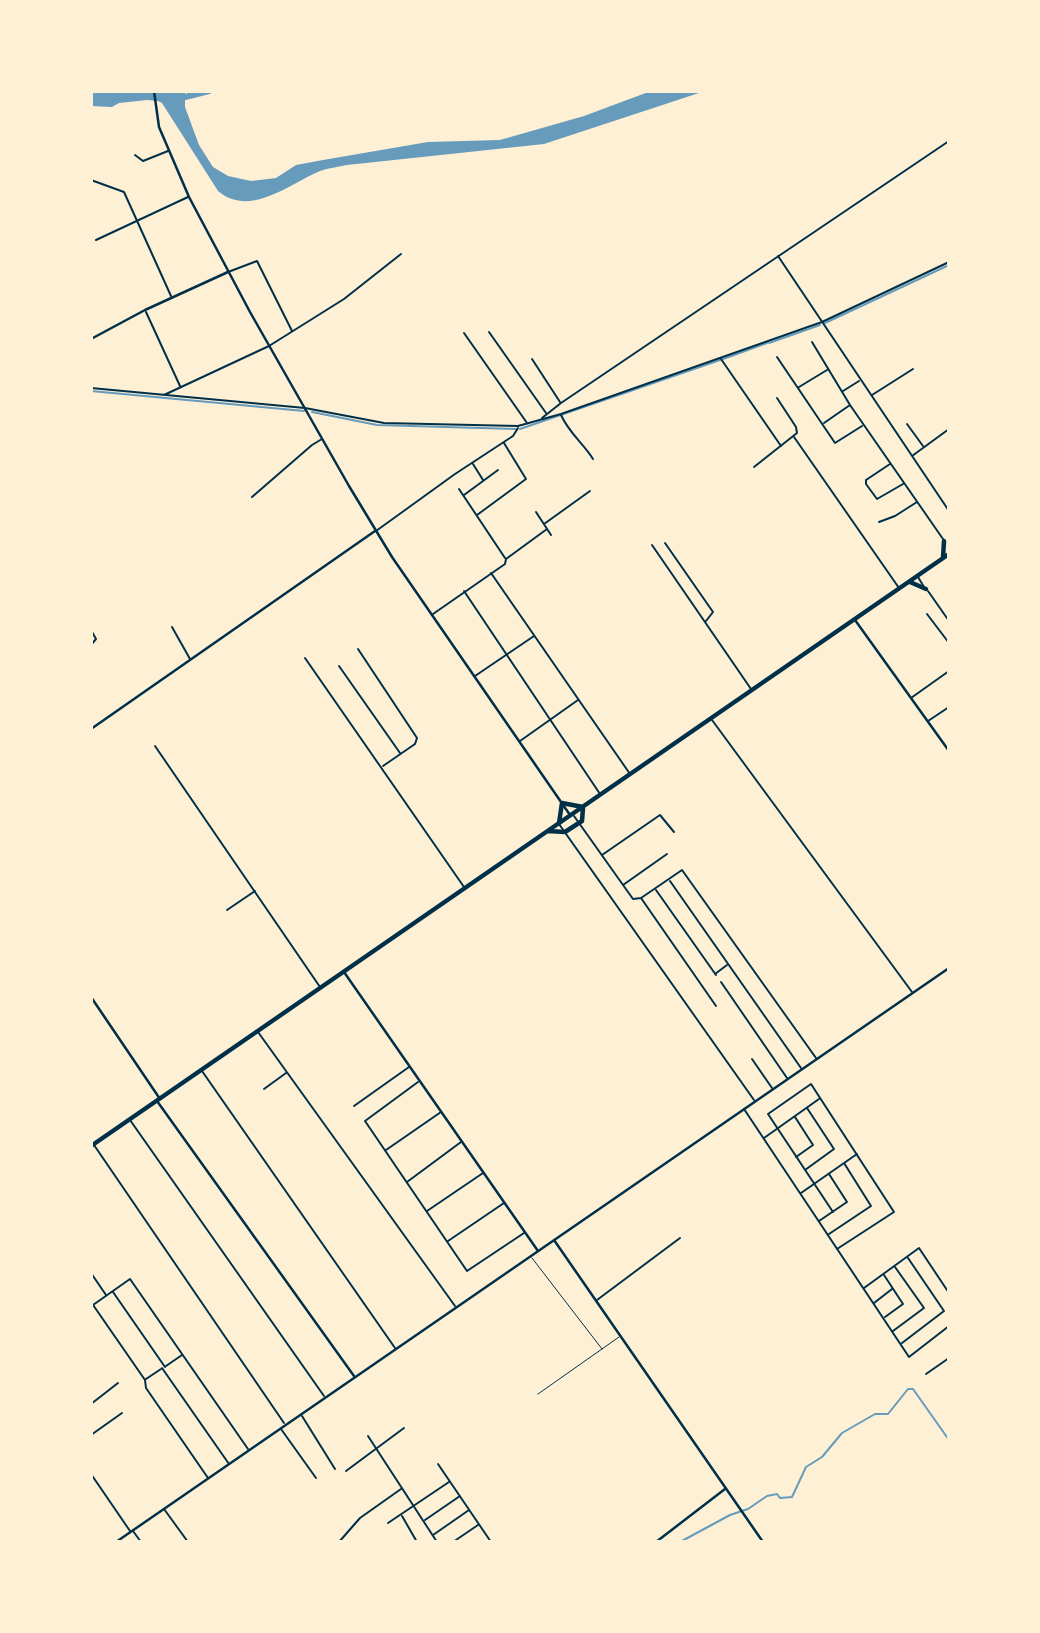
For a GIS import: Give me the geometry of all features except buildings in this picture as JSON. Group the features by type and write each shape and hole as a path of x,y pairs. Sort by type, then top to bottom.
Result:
{"highway":[{"path":"943,558 944,541"},
{"path":"92,1145 949,554"},
{"path":"909,582 926,589"},
{"path":"559,824 562,803 583,807"},
{"path":"547,831 565,832 582,821 583,807"}],"main road":[{"path":"154,91 159,127 189,197 269,346 375,531 572,815"},
{"path":"91,339 145,310 228,272"},
{"path":"91,729 375,531"},
{"path":"855,619 949,751"},
{"path":"116,1542 949,968"},
{"path":"344,972 538,1251"},
{"path":"91,998 159,1100 354,1376"},
{"path":"554,1240 763,1542"},
{"path":"656,1542 725,1489"}],"street":[{"path":"541,420 561,403 949,141"},
{"path":"135,155 143,161 169,150"},
{"path":"91,180 124,192 172,298"},
{"path":"96,240 189,197"},
{"path":"163,395 269,346 344,299 401,254"},
{"path":"778,257 949,511"},
{"path":"228,272 257,261 292,332"},
{"path":"91,388 305,408 384,423 519,426 562,416 822,322 949,262"},
{"path":"145,310 181,387"},
{"path":"489,331 547,414"},
{"path":"464,333 528,424"},
{"path":"812,342 850,405 949,548"},
{"path":"777,357 835,443 864,425"},
{"path":"720,358 781,446"},
{"path":"532,359 561,403"},
{"path":"798,387 828,369"},
{"path":"871,395 913,369"},
{"path":"842,392 860,380"},
{"path":"754,467 794,437 796,429 777,398"},
{"path":"823,424 850,405"},
{"path":"562,416 569,431 586,447 593,459"},
{"path":"907,424 923,447"},
{"path":"375,531 515,435 519,426"},
{"path":"911,456 949,429"},
{"path":"794,437 900,588"},
{"path":"252,497 312,444 323,439"},
{"path":"477,515 526,479 503,442"},
{"path":"472,462 484,481"},
{"path":"890,464 866,480 870,491 879,499 904,484"},
{"path":"463,495 498,470"},
{"path":"459,489 506,559"},
{"path":"544,524 590,492"},
{"path":"879,522 895,516 917,502"},
{"path":"536,512 551,535"},
{"path":"432,615 505,564 506,559 547,529"},
{"path":"665,543 713,612 705,622"},
{"path":"652,545 752,690"},
{"path":"491,573 630,775"},
{"path":"917,576 949,621"},
{"path":"464,591 601,795"},
{"path":"927,614 949,643"},
{"path":"172,627 191,660"},
{"path":"91,630 96,639 91,645"},
{"path":"475,676 535,635"},
{"path":"358,649 418,738 415,744 381,767"},
{"path":"304,658 464,888"},
{"path":"339,666 400,754"},
{"path":"911,698 949,671"},
{"path":"520,741 579,699"},
{"path":"927,721 949,707"},
{"path":"711,718 913,993"},
{"path":"155,746 320,988"},
{"path":"572,815 633,899 641,898 682,870 816,1059"},
{"path":"601,856 660,815 674,832"},
{"path":"559,824 754,1101"},
{"path":"622,885 667,854"},
{"path":"669,879 802,1069"},
{"path":"655,888 715,974 728,964"},
{"path":"227,910 255,891"},
{"path":"641,898 716,1006"},
{"path":"720,982 788,1078"},
{"path":"258,1032 455,1307"},
{"path":"752,1059 772,1089"},
{"path":"354,1106 409,1067"},
{"path":"201,1070 395,1348"},
{"path":"264,1089 286,1072"},
{"path":"419,1081 365,1121 467,1271 525,1232"},
{"path":"833,1212 768,1114 811,1084 894,1212 837,1249"},
{"path":"764,1139 820,1098"},
{"path":"744,1108 909,1357 949,1326"},
{"path":"805,1170 834,1149 807,1108"},
{"path":"385,1151 441,1112"},
{"path":"795,1116 813,1145 796,1157"},
{"path":"129,1119 325,1398"},
{"path":"407,1182 462,1141"},
{"path":"92,1145 285,1425"},
{"path":"800,1193 857,1154"},
{"path":"828,1235 870,1206 844,1163"},
{"path":"427,1212 484,1172"},
{"path":"819,1221 847,1202 829,1174"},
{"path":"447,1242 505,1202"},
{"path":"596,1301 680,1238"},
{"path":"864,1289 919,1248 949,1293"},
{"path":"901,1344 944,1311 907,1257"},
{"path":"892,1331 924,1308 895,1266"},
{"path":"91,1273 106,1295"},
{"path":"883,1274 903,1304 883,1319"},
{"path":"208,1478 92,1303 130,1279 249,1450"},
{"path":"873,1303 893,1289"},
{"path":"112,1291 229,1464"},
{"path":"145,1380 183,1354"},
{"path":"926,1374 949,1358"},
{"path":"91,1404 118,1383"},
{"path":"91,1435 122,1413"},
{"path":"300,1414 335,1469"},
{"path":"345,1471 404,1427"},
{"path":"280,1428 316,1478"},
{"path":"368,1436 437,1542"},
{"path":"438,1464 490,1540 484,1542"},
{"path":"91,1474 141,1542"},
{"path":"388,1523 450,1482"},
{"path":"339,1542 357,1520 402,1488"},
{"path":"424,1521 460,1496"},
{"path":"163,1508 188,1542"},
{"path":"433,1536 469,1510"},
{"path":"401,1515 417,1542"},
{"path":"453,1542 479,1524"}],"lane":[{"path":"531,1256 602,1349"},
{"path":"538,1394 620,1336"}],"water":[{"path":"91,91 185,93 185,107 199,145 213,167 228,176 251,181 276,178 296,165 428,142 500,140 584,116 651,91 705,91 544,144 347,165 320,171 269,196 243,201 218,191 162,103 147,100 119,103 112,107 91,106"}],"waterway":[{"path":"177,99 209,91"},
{"path":"825,323 949,265"},
{"path":"769,343 820,325"},
{"path":"723,359 767,343"},
{"path":"520,429 720,360"},
{"path":"91,391 304,411"},
{"path":"312,412 377,425 516,429"},
{"path":"680,1542 730,1515 748,1509 767,1496 777,1494 780,1498 792,1497 806,1467 822,1457 842,1433 875,1414 888,1414 908,1389 913,1389 949,1440"}]}
